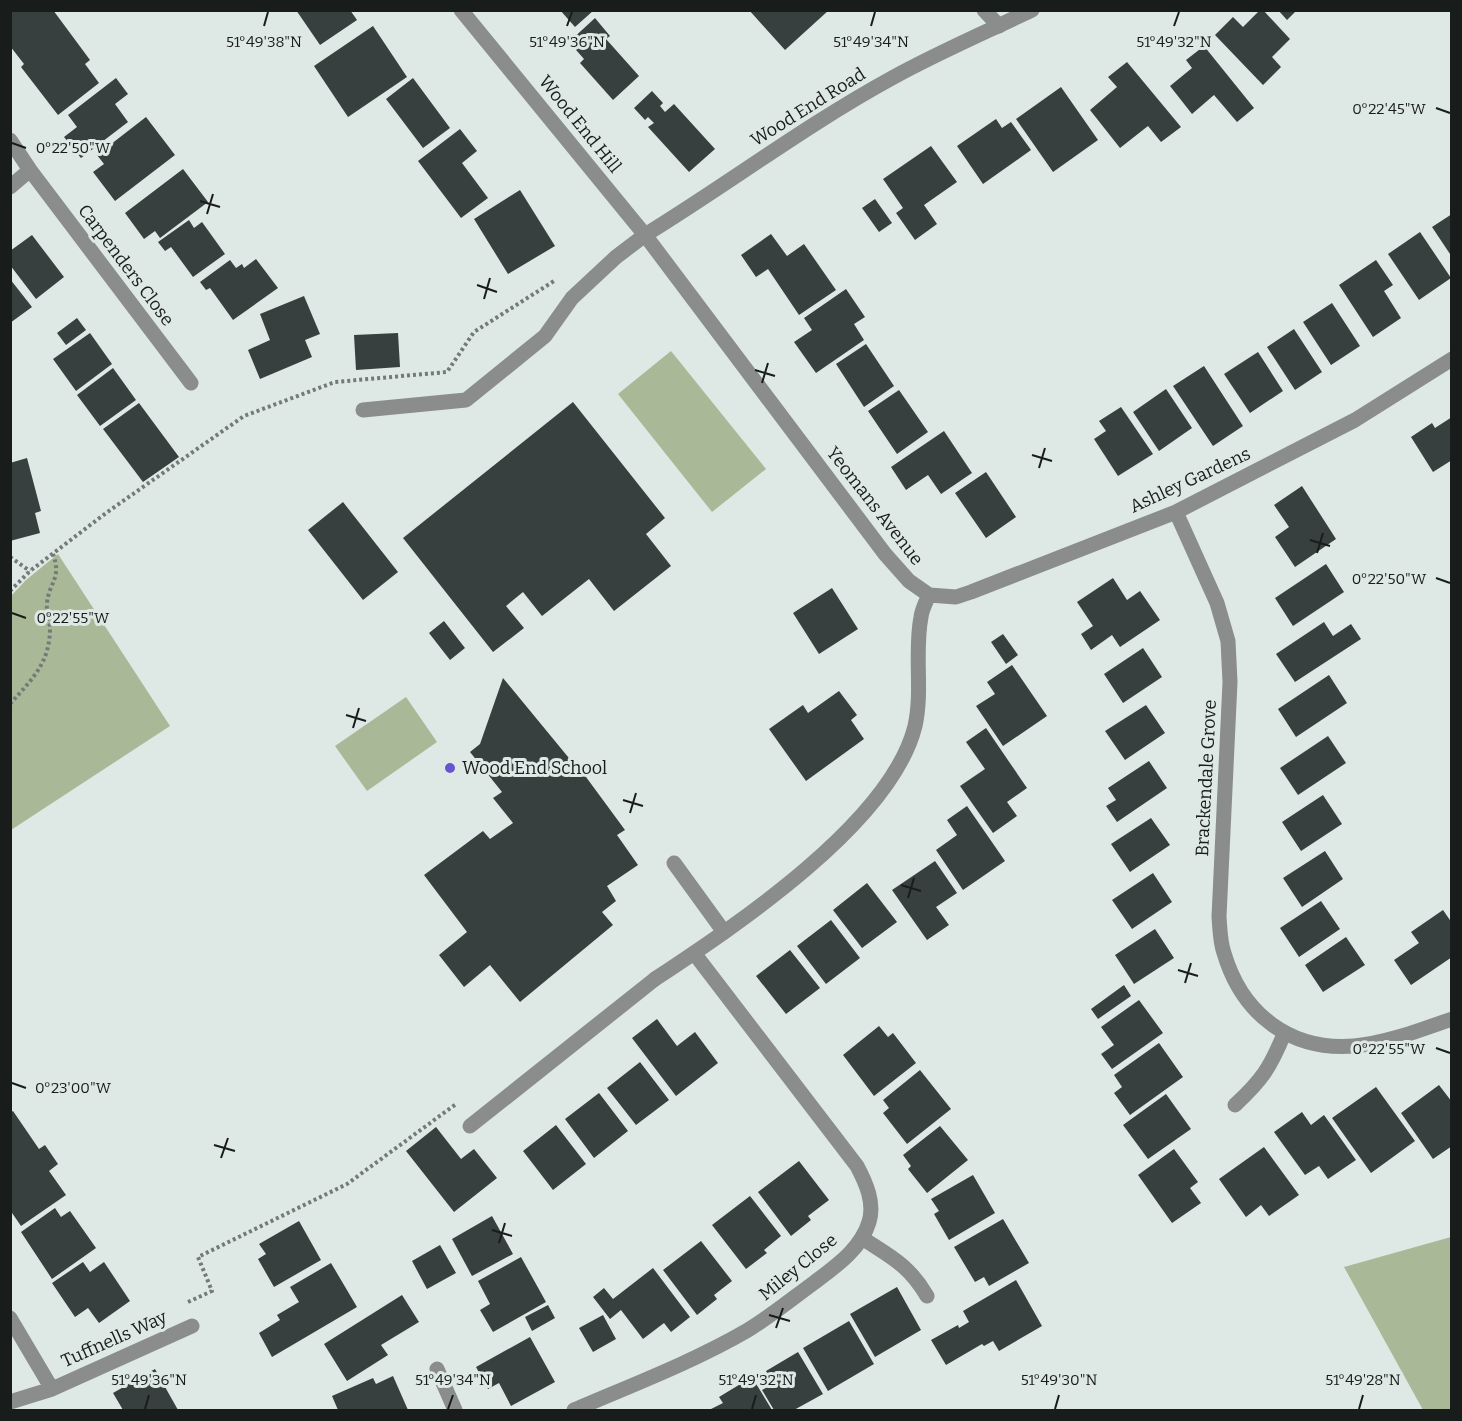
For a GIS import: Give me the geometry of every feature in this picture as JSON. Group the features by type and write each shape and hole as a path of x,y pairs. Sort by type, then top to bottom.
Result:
{"street":[{"name":"Wood End Hill","path":"461,10 645,235"},
{"path":"984,10 999,26"},
{"name":"Wood End Road","path":"363,410 466,400 545,336 572,297 645,235 807,129 893,77 1032,10"},
{"name":"Carpenders Close","path":"10,140 30,170 191,383"},
{"path":"10,187 30,170"},
{"name":"Yeomans Avenue","path":"645,235 885,554 909,581 929,595"},
{"name":"Ashley Gardens","path":"929,595 956,597 971,592 1176,512 1355,420 1452,359"},
{"name":"Brackendale Grove","path":"1176,512 1217,603 1228,641 1230,682 1219,917 1223,951 1233,977 1254,1011 1284,1034 1306,1041 1333,1046 1354,1046 1391,1039 1452,1019"},
{"path":"470,1126 655,979 724,932 789,883 849,828 885,788 903,757 915,727 919,702 918,651 921,615 929,595"},
{"path":"674,863 724,932"},
{"name":"Miley Close","path":"574,1410 707,1352 748,1330 843,1261 862,1238 869,1221 871,1202 866,1183 857,1166 694,953"},
{"path":"1235,1105 1258,1084 1272,1062 1284,1034"},
{"path":"862,1238 900,1263 916,1277 927,1296"},
{"name":"Tuffnells Way","path":"10,1318 52,1389"},
{"name":"Tuffnells Way","path":"10,1402 52,1389 192,1326"},
{"path":"437,1369 455,1410"}],"path":[{"path":"10,591 30,571 106,513 244,416 335,382 447,372 474,332 559,278"},
{"path":"10,704 42,666 48,650 50,626 47,603 56,576 57,565 53,554"},
{"path":"10,556 30,571"},
{"path":"192,1326 188,1302 212,1291 198,1257 347,1184 463,1099"}],"green space":[{"path":"671,351 766,469 712,512 618,394"},
{"path":"58,554 170,726 11,830 11,596 26,580"},
{"path":"406,697 437,742 367,791 335,746"},
{"path":"1451,1237 1451,1410 1423,1410 1344,1267"}],"building":[{"path":"10,10 53,10 90,60 85,64 99,83 58,115 21,67 24,64 10,46"},
{"path":"296,10 350,10 357,20 320,45"},
{"path":"560,10 594,10 575,27"},
{"path":"749,10 829,10 785,50"},
{"path":"1260,10 1263,10 1290,39 1272,57 1281,67 1263,85 1215,35 1233,17 1243,27"},
{"path":"1278,10 1297,10 1287,20"},
{"path":"595,18 610,36 606,39 639,76 613,100 580,63 584,59 569,42"},
{"path":"373,26 407,77 348,117 314,66"},
{"path":"1204,46 1254,108 1237,122 1214,95 1192,114 1170,86 1192,68 1186,60"},
{"path":"1127,62 1181,127 1161,142 1148,126 1120,148 1090,110 1117,87 1108,77"},
{"path":"116,78 128,94 115,104 128,122 81,158 64,137 77,127 68,115"},
{"path":"413,78 450,128 423,148 386,99"},
{"path":"1061,87 1098,140 1053,172 1016,119"},
{"path":"652,91 663,103 660,106 665,112 674,104 715,149 689,172 648,127 654,123 648,117 645,120 634,108"},
{"path":"146,117 175,155 115,201 93,172 104,164 97,155"},
{"path":"996,119 1002,128 1011,122 1031,150 983,184 957,146"},
{"path":"460,129 477,151 462,163 488,198 461,218 418,161"},
{"path":"931,146 957,182 924,205 937,224 915,240 896,213 903,208 883,179"},
{"path":"183,169 208,202 160,238 155,231 144,239 125,213"},
{"path":"520,190 555,246 508,274 474,219"},
{"path":"875,199 892,223 879,232 862,208"},
{"path":"1452,214 1452,257 1432,227"},
{"path":"189,220 194,228 202,222 225,254 193,277 171,247 165,251 158,242"},
{"path":"1420,232 1451,278 1419,300 1388,254"},
{"path":"771,234 787,256 804,244 836,290 799,315 768,269 756,277 741,255"},
{"path":"32,235 64,277 36,299 10,265 10,251"},
{"path":"256,259 278,288 233,320 210,288 206,290 200,282 230,260 236,268 242,264 244,268"},
{"path":"1376,260 1393,285 1384,291 1401,318 1373,337 1339,285"},
{"path":"10,279 32,307 10,323"},
{"path":"846,289 865,317 854,324 864,340 816,373 794,342 812,330 804,318"},
{"path":"304,296 320,334 305,340 312,357 260,379 248,350 270,340 260,314"},
{"path":"1332,303 1360,346 1331,365 1303,322"},
{"path":"77,318 86,330 66,345 57,333"},
{"path":"1294,329 1322,372 1295,390 1267,347"},
{"path":"90,333 112,364 76,391 53,359"},
{"path":"398,333 400,367 356,370 354,335"},
{"path":"866,344 894,386 864,407 836,364"},
{"path":"1258,352 1283,391 1250,413 1224,374"},
{"path":"1204,366 1243,426 1213,446 1173,386"},
{"path":"113,368 136,400 100,426 77,395"},
{"path":"1166,389 1192,428 1159,451 1133,412"},
{"path":"899,390 928,432 897,454 868,411"},
{"path":"573,402 665,518 646,534 671,566 614,611 589,579 542,616 523,592 506,606 524,628 493,652 403,538"},
{"path":"139,403 179,457 143,482 103,429"},
{"path":"1121,407 1153,454 1118,476 1094,439 1106,431 1099,421"},
{"path":"1452,417 1452,460 1433,472 1411,437 1432,423 1435,428"},
{"path":"944,431 972,473 941,494 928,475 906,490 891,467"},
{"path":"27,458 41,511 35,513 40,533 10,541 10,463"},
{"path":"986,472 1016,517 986,538 955,493"},
{"path":"1302,486 1336,539 1295,567 1275,537 1289,527 1274,505"},
{"path":"343,502 398,572 363,600 308,530"},
{"path":"1326,564 1344,592 1293,626 1275,598"},
{"path":"1113,578 1127,600 1140,591 1160,620 1120,647 1112,635 1091,650 1081,634 1093,626 1077,602"},
{"path":"832,588 858,629 819,654 793,613"},
{"path":"444,621 465,648 450,660 429,633"},
{"path":"1324,622 1333,636 1351,624 1361,639 1295,682 1276,654"},
{"path":"1003,634 1018,655 1006,664 991,642"},
{"path":"1143,648 1162,677 1123,703 1104,674"},
{"path":"1012,665 1047,716 1003,746 976,706 995,694 987,682"},
{"path":"1329,675 1347,703 1296,737 1278,709"},
{"path":"503,678 573,763 575,762 625,830 617,835 638,865 607,886 616,901 602,912 613,925 520,1002 490,965 464,987 439,955 467,932 424,875 483,831 490,839 513,823 493,798 502,792 470,752 480,744"},
{"path":"839,691 857,715 851,720 864,739 806,781 769,729 803,705 808,713"},
{"path":"1146,705 1165,733 1125,760 1105,731"},
{"path":"986,728 1027,788 1007,802 1017,816 993,833 960,786 985,769 966,742"},
{"path":"1328,736 1346,763 1298,795 1280,768"},
{"path":"1149,761 1167,788 1117,822 1106,806 1116,800 1108,788"},
{"path":"1323,795 1342,824 1301,851 1282,822"},
{"path":"967,806 1005,861 963,890 936,850 957,835 947,820"},
{"path":"1151,818 1170,845 1130,872 1111,844"},
{"path":"1325,851 1343,879 1302,907 1283,878"},
{"path":"935,861 957,893 936,907 949,925 927,940 892,890"},
{"path":"1153,873 1172,902 1132,929 1112,900"},
{"path":"867,883 897,922 862,948 833,910"},
{"path":"1321,901 1340,929 1299,957 1280,928"},
{"path":"1443,910 1452,923 1452,957 1411,985 1394,960 1419,943 1411,932"},
{"path":"831,920 860,958 826,984 797,946"},
{"path":"1155,929 1174,958 1134,984 1115,955"},
{"path":"1346,937 1365,965 1323,992 1305,965"},
{"path":"790,950 820,988 786,1014 756,976"},
{"path":"1124,985 1131,996 1098,1019 1091,1009"},
{"path":"1139,1000 1163,1033 1112,1069 1101,1054 1114,1045 1101,1027"},
{"path":"657,1019 677,1046 695,1032 718,1063 676,1096 632,1038"},
{"path":"879,1026 888,1037 893,1033 916,1063 874,1096 843,1055"},
{"path":"1159,1043 1183,1077 1130,1115 1114,1093 1122,1087 1114,1075"},
{"path":"640,1062 669,1100 636,1125 607,1088"},
{"path":"920,1070 951,1109 907,1144 883,1113 889,1108 883,1100"},
{"path":"1439,1085 1452,1102 1452,1146 1433,1159 1401,1113"},
{"path":"1376,1087 1415,1141 1371,1173 1332,1118"},
{"path":"599,1093 628,1131 594,1158 565,1119"},
{"path":"1166,1094 1191,1129 1148,1159 1123,1125"},
{"path":"13,1111 39,1149 45,1145 58,1164 49,1171 66,1195 21,1226 10,1210 10,1113"},
{"path":"1302,1112 1311,1125 1324,1115 1356,1160 1328,1179 1319,1166 1305,1175 1274,1132"},
{"path":"556,1125 586,1164 553,1190 523,1151"},
{"path":"940,1126 968,1160 927,1193 908,1169 911,1166 903,1155"},
{"path":"436,1127 461,1159 474,1149 497,1178 454,1212 406,1151"},
{"path":"1264,1147 1299,1195 1269,1216 1261,1205 1246,1217 1219,1179"},
{"path":"1174,1149 1198,1182 1190,1188 1201,1203 1172,1223 1138,1175"},
{"path":"799,1161 829,1200 808,1216 811,1220 791,1236 758,1192"},
{"path":"973,1175 995,1213 949,1240 934,1214 939,1211 931,1199"},
{"path":"750,1196 781,1236 764,1250 767,1253 746,1269 712,1225"},
{"path":"55,1208 61,1217 70,1211 96,1248 52,1279 21,1232"},
{"path":"492,1216 513,1254 472,1276 452,1239"},
{"path":"1003,1219 1029,1263 989,1286 984,1277 975,1282 954,1247"},
{"path":"299,1221 321,1260 274,1287 258,1259 266,1254 259,1244"},
{"path":"701,1241 732,1281 714,1295 717,1299 697,1315 663,1270"},
{"path":"440,1245 456,1273 427,1289 412,1261"},
{"path":"521,1257 546,1302 493,1332 480,1310 490,1304 478,1281"},
{"path":"83,1262 90,1272 104,1262 130,1301 99,1323 88,1308 75,1317 52,1283"},
{"path":"331,1263 357,1307 272,1357 259,1333 280,1320 277,1315 299,1302 290,1287"},
{"path":"653,1268 690,1317 671,1332 664,1323 643,1339 621,1310 610,1319 593,1297 604,1288 613,1299"},
{"path":"1016,1280 1042,1326 999,1351 993,1341 984,1346 982,1344 946,1365 931,1340 958,1325 959,1328 969,1322 963,1311"},
{"path":"897,1287 921,1330 875,1357 850,1314"},
{"path":"402,1295 419,1322 381,1345 388,1355 347,1381 324,1344"},
{"path":"548,1305 555,1318 532,1331 525,1317"},
{"path":"603,1315 616,1339 593,1352 579,1328"},
{"path":"849,1321 874,1364 828,1391 803,1348"},
{"path":"530,1337 555,1382 511,1406 499,1383 488,1389 476,1367"},
{"path":"798,1352 823,1394 794,1410 774,1410 762,1390 773,1384 766,1371"},
{"path":"155,1369 178,1410 123,1410 113,1393"},
{"path":"393,1376 408,1410 338,1410 332,1396 373,1378 376,1384"},
{"path":"752,1377 772,1410 709,1410 723,1403 719,1397"}],"place":[{"name":"Wood End School","path":"450,768"}]}
